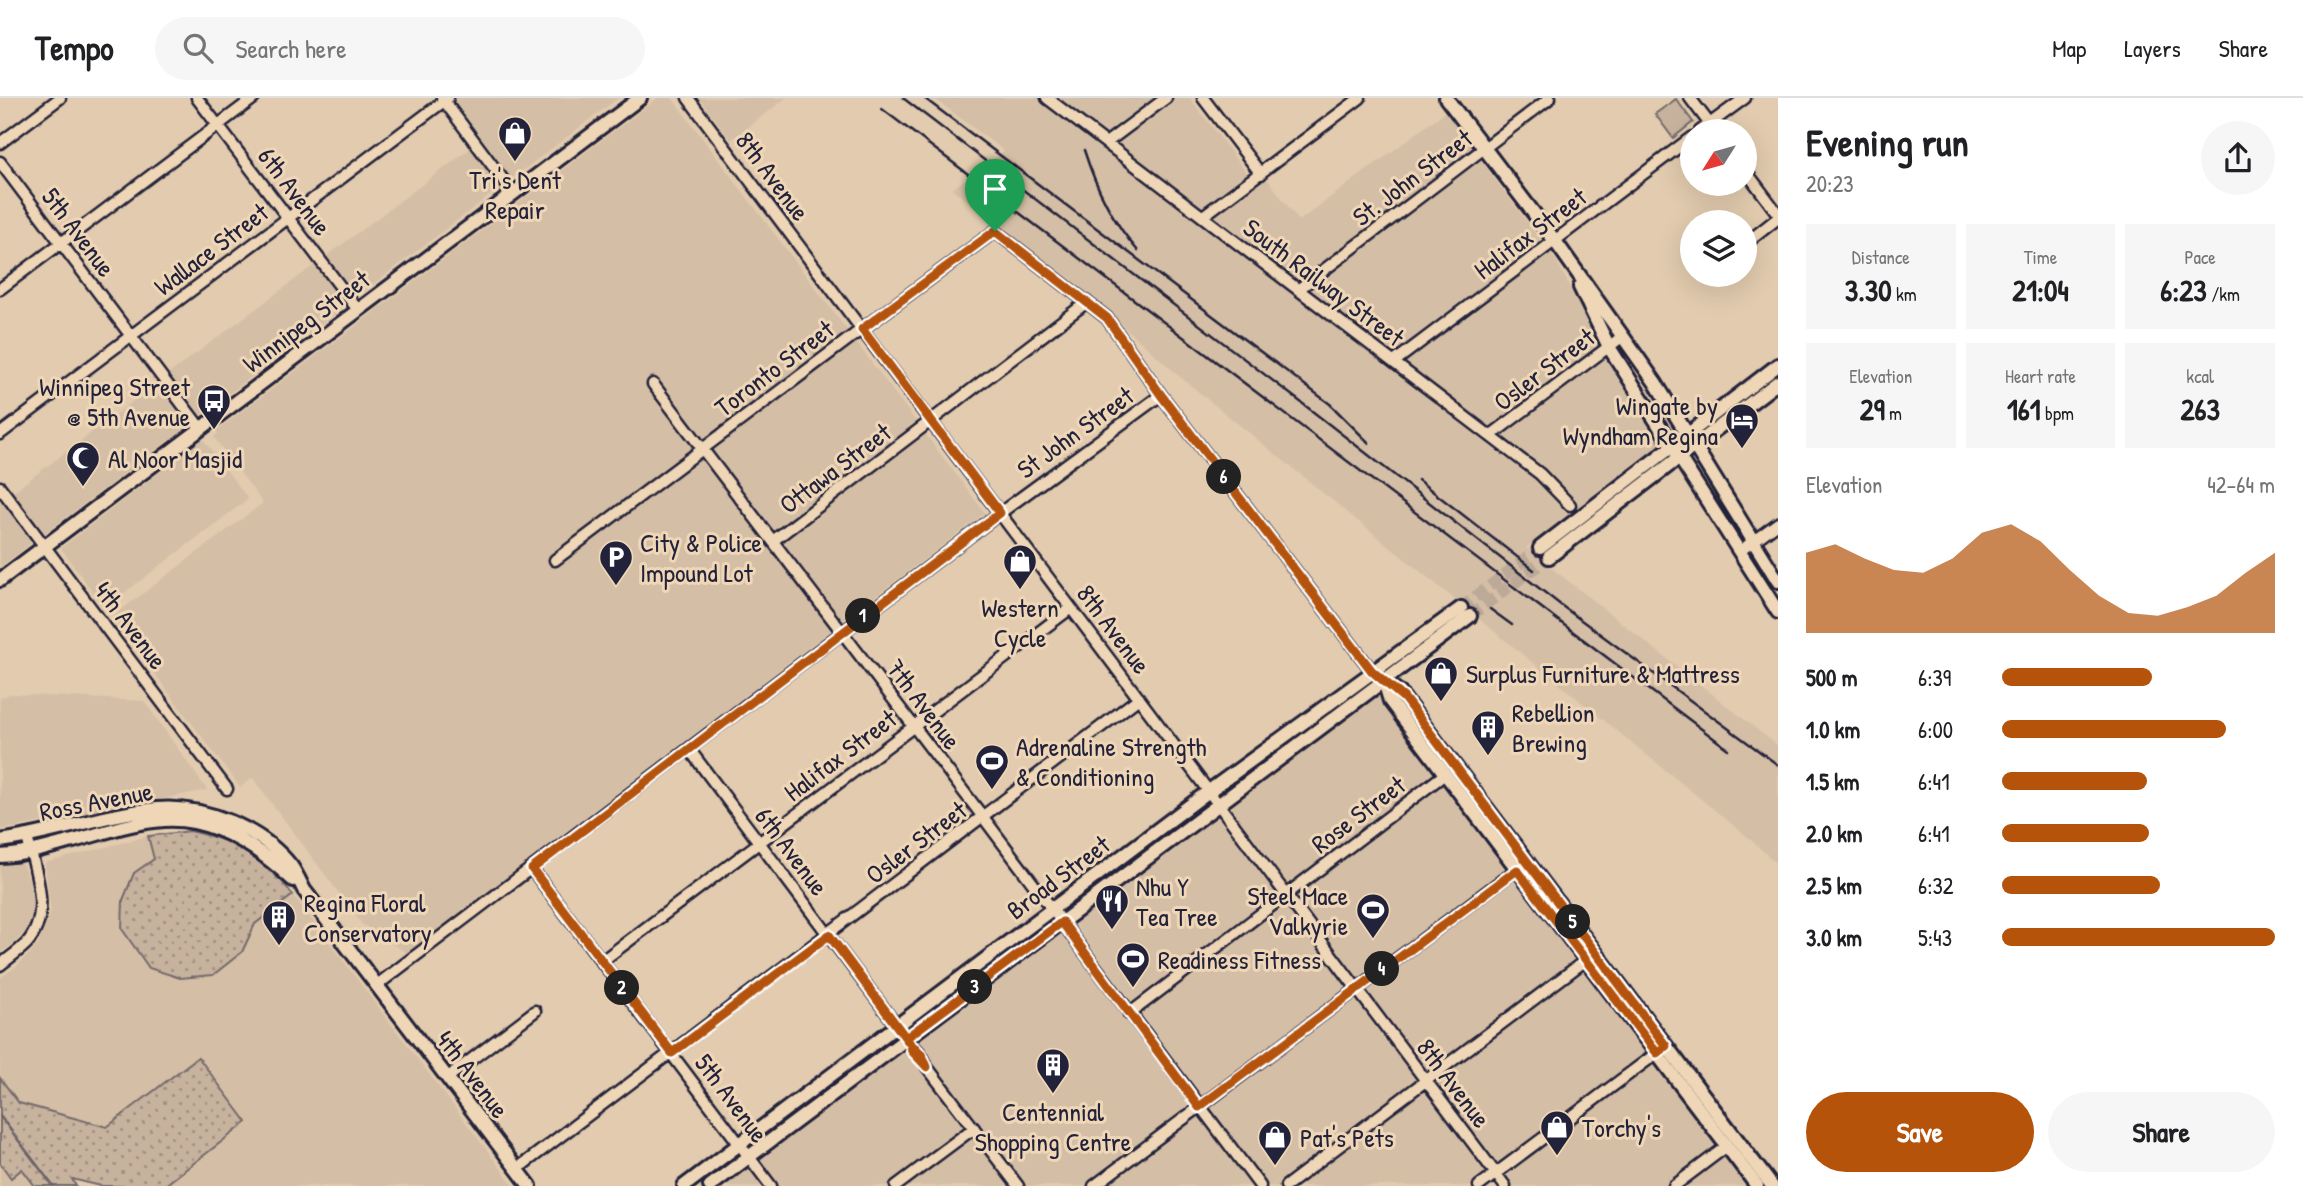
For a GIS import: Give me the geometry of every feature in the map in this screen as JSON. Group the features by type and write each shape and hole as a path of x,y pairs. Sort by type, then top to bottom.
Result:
{"main road":[{"name":"Winnipeg Street","path":"0,580 640,98"},
{"path":"1446,98 1555,241 1623,336 1778,581"},
{"path":"1555,241 1609,347 1778,612"},
{"path":"1778,365 1673,445 1545,553 1681,457 1778,382"},
{"name":"Broad Street","path":"684,1186 1372,671 1466,612 1384,681 1062,922 909,1042 710,1186"},
{"path":"1372,671 1399,692 1586,960 1772,1186"},
{"path":"1384,681 1390,701 1445,775 1522,866 1661,1050 1757,1186"},
{"name":"Ross Avenue","path":"0,841 158,809 192,812 215,817 258,838 276,851 291,867 304,890"},
{"name":"Ross Avenue","path":"0,856 30,852 165,820 188,822 209,826 237,837 261,852 304,890"},
{"name":"4th Avenue","path":"304,890 530,1186"}],"street":[{"path":"0,143 60,98"},
{"name":"6th Avenue","path":"197,98 358,310"},
{"path":"0,289 254,98"},
{"name":"8th Avenue","path":"688,98 1505,1186"},
{"name":"South Railway Street","path":"1048,98 1540,474 1570,505"},
{"path":"1106,143 1166,98"},
{"path":"1203,98 1261,174"},
{"path":"1203,216 1360,98"},
{"name":"St. John Street","path":"1299,289 1550,98"},
{"path":"1690,98 1705,119"},
{"path":"1722,119 1745,98"},
{"path":"444,99 513,193"},
{"name":"Wallace Street","path":"0,434 444,99"},
{"name":"Halifax Street","path":"1394,362 1680,146"},
{"name":"5th Avenue","path":"0,162 201,429"},
{"path":"1757,187 1778,216 1757,234"},
{"name":"Toronto Street","path":"555,560 995,231 1087,302"},
{"path":"1087,302 1107,318 1161,395 1372,671"},
{"name":"Ottawa Street","path":"774,540 1087,302"},
{"name":"Osler Street","path":"1490,436 1623,336"},
{"name":"7th Avenue","path":"653,384 843,631 1260,1186"},
{"name":"St John Street","path":"377,985 843,631 1161,395"},
{"name":"4th Avenue","path":"0,487 226,789"},
{"path":"1740,551 1778,523"},
{"name":"Halifax Street","path":"602,961 1071,608"},
{"name":"Osler Street","path":"517,1170 1139,698"},
{"name":"6th Avenue","path":"690,749 898,1027 912,1051 1018,1186"},
{"name":"Rose Street","path":"1129,1014 1445,775"},
{"path":"0,965 27,943 39,916 40,886 27,837"},
{"path":"1094,1186 1522,866"},
{"name":"5th Avenue","path":"532,869 771,1186"},
{"path":"1286,1186 1586,960"},
{"path":"447,1077 535,1011"},
{"path":"1479,1186 1661,1050"},
{"path":"896,1186 974,1128"},
{"path":"1674,1186 1727,1146"}],"shaded area":[{"path":"451,98 618,98 197,418 166,376 482,140"},
{"path":"658,98 672,98 985,513 407,953 362,924 253,778 240,787 112,617 263,503 214,437 218,434 216,431"},
{"path":"699,98 786,98 731,140"},
{"path":"934,98 1190,98 1255,184 1265,176 1299,221 1445,112 1557,262 1597,341 1661,444 1526,548 1778,746 1778,865 1748,837 1179,376 1103,308 952,189 1004,151"},
{"path":"1676,99 1691,119 1680,119 1680,132 1673,138 1655,114"},
{"path":"157,383 189,425 0,567 0,502"},
{"path":"203,439 248,499 104,608 61,548"},
{"path":"1376,692 1751,1186 723,1186 1055,936 1064,935 1088,968 1100,959 1076,926 1076,920"},
{"path":"10,694 144,701 207,790 0,830 0,698"},
{"path":"190,831 222,840 248,852 271,870 293,895 255,924 242,952 213,975 180,978 149,968 122,929 123,900 134,873 154,859 148,836"},
{"path":"148,836 154,859 242,952 255,924 293,895 514,1186 164,1186 246,1122 197,1057 107,1127 19,1103 0,1078 0,978 38,945 51,912 45,863"},
{"path":"21,862 35,893 31,925 15,943 0,953 0,863"},
{"path":"198,1057 247,1122 164,1186 101,1186 72,1179 76,1186 35,1186 22,1169 11,1178 0,1163 0,1078 19,1103 107,1127"},
{"path":"0,1163 10,1178 22,1169 35,1186 0,1186"}],"waterway":[{"path":"0,1116 53,1186"}],"tunnel":[{"path":"1461,608 1540,548"},
{"path":"1470,616 1549,557"}],"railway":[{"path":"903,98 1562,606 1778,765"},
{"path":"924,98 1330,404 1369,443"},
{"path":"882,109 1728,749"},
{"path":"1084,150 1106,204 1138,251"},
{"path":"1418,480 1534,570"},
{"path":"1490,609 1512,625"}],"place":[{"name":"Tri's Dent Repair","path":"515,163"},
{"name":"Winnipeg Street @ 5th Avenue","path":"214,431"},
{"name":"Wingate by Wyndham Regina","path":"1742,450"},
{"name":"Al Noor Masjid","path":"83,488"},
{"name":"City & Police Impound Lot","path":"616,587"},
{"name":"Western Cycle","path":"1020,591"},
{"name":"Surplus Furniture & Mattress","path":"1441,703"},
{"name":"Rebellion Brewing","path":"1488,757"},
{"name":"Adrenaline Strength & Conditioning","path":"992,791"},
{"name":"Nhu Y Tea Tree","path":"1112,931"},
{"name":"Steel Mace Valkyrie","path":"1373,940"},
{"name":"Regina Floral Conservatory","path":"279,947"},
{"name":"Readiness Fitness","path":"1133,989"},
{"name":"Centennial Shopping Centre","path":"1053,1095"},
{"name":"Torchy's","path":"1557,1157"},
{"name":"Pat's Pets","path":"1275,1167"}],"route":[{"path":"995,231 862,329 1000,513 532,869 672,1053 829,935 911,1045 917,1048 927,1067 912,1051 911,1045 906,1038 1062,922 1199,1107 1517,870 1657,1053 1666,1046 1404,698 1372,671 1161,395 1107,318 995,231"}]}
